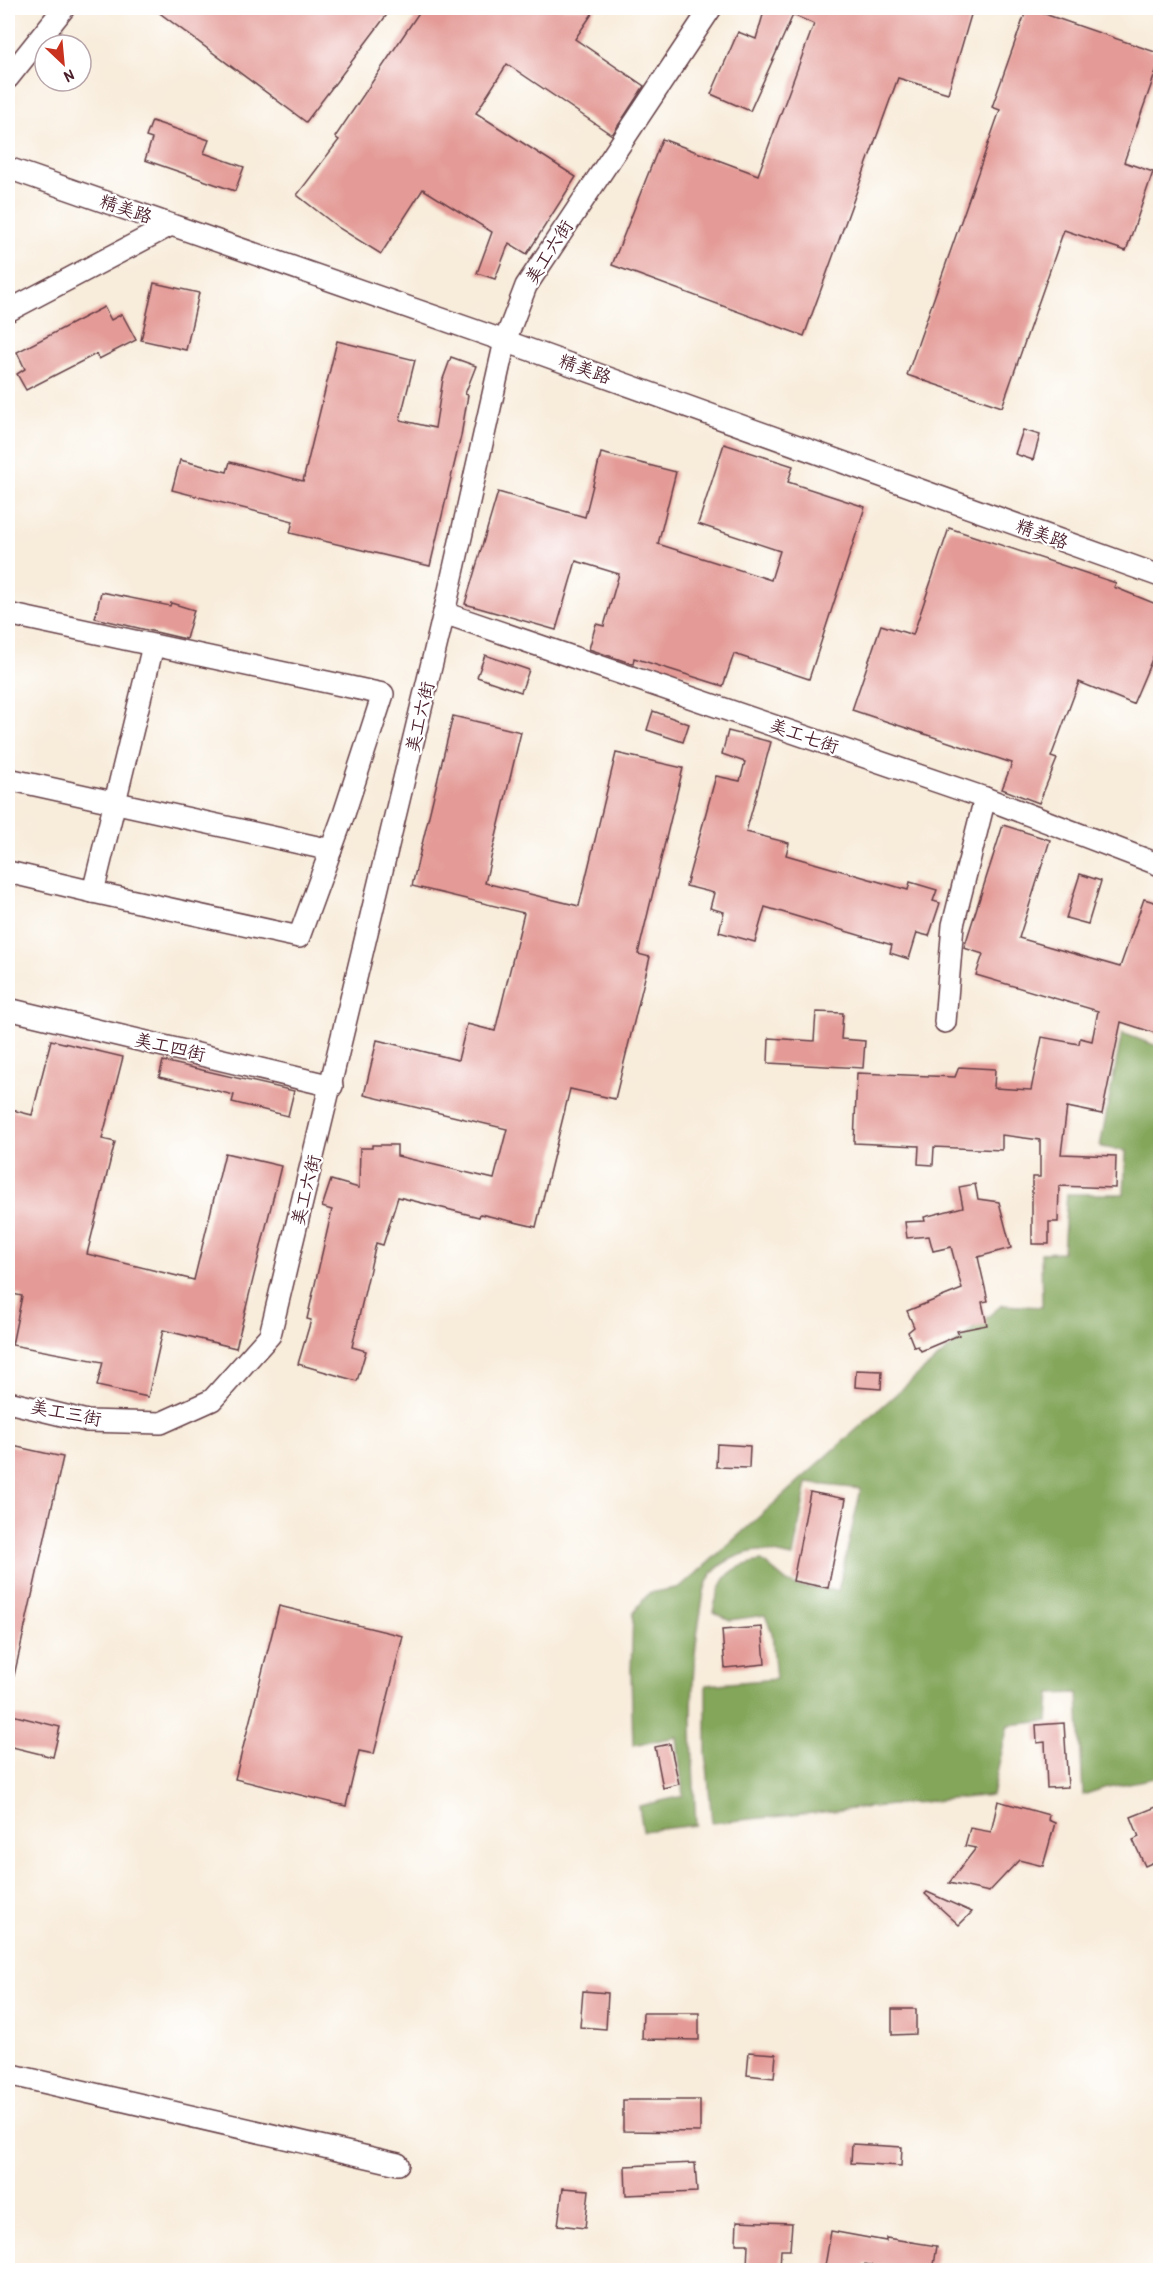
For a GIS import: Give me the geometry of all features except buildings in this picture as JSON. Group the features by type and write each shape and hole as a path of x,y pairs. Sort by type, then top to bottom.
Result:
{"street":[{"path":"8,78 64,8"},
{"name":"美工六街","path":"161,1423 212,1400 270,1335 332,1086 444,613 505,340 526,286 711,8"},
{"name":"精美路","path":"8,168 505,340 1161,576"},
{"path":"8,310 171,225"},
{"name":"美工七街","path":"444,613 985,798 1161,865"},
{"path":"8,614 383,694 331,850 299,937 8,872"},
{"path":"93,892 153,646"},
{"path":"8,779 331,850"},
{"path":"945,1022 953,925 985,798"},
{"name":"美工四街","path":"8,1008 332,1086"},
{"name":"美工三街","path":"8,1402 87,1421 161,1423"},
{"path":"8,2074 398,2164"}],"green space":[{"path":"1122,1033 1160,1047 1160,1777 1104,1788 1083,1795 1078,1693 1050,1694 1048,1721 1008,1725 992,1795 712,1823 706,1753 706,1685 776,1679 772,1633 765,1615 730,1620 713,1612 722,1583 733,1571 750,1563 762,1561 787,1582 797,1586 838,1591 861,1489 807,1483 793,1557 762,1551 749,1552 723,1564 713,1572 708,1581 703,1596 694,1664 692,1745 696,1825 643,1831 639,1806 683,1796 677,1737 633,1745 631,1671 633,1613 649,1593 681,1587 914,1378 1002,1305 1042,1307 1041,1253 1063,1252 1067,1194 1124,1194 1126,1151 1100,1147"}]}
